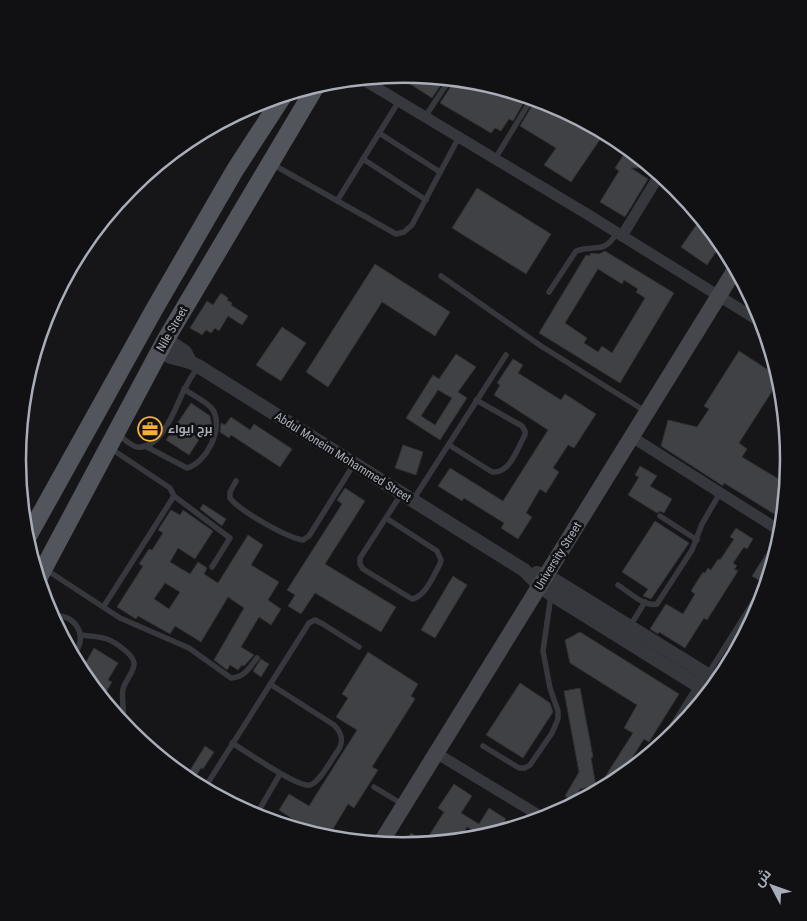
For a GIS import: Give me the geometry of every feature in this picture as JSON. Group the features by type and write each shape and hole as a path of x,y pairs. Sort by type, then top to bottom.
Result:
{"main road":[{"name":"Nile Street","path":"43,570 163,345 311,95"},
{"name":"Nile Street","path":"32,529 104,397 217,201 277,105"},
{"path":"217,201 224,198 233,203 236,209 235,221"},
{"name":"University Street","path":"384,837 436,753 546,585 632,436 732,275"}],"street":[{"path":"379,84 399,101 752,317"},
{"path":"620,235 656,181"},
{"name":"Abdul Moneim Mohammed Street","path":"163,345 181,361 194,364 546,585 708,683"},
{"path":"632,436 775,528"},
{"path":"436,753 536,814"}],"lane":[{"path":"425,117 446,85"},
{"path":"337,201 399,101"},
{"path":"495,158 528,104"},
{"path":"379,133 440,172"},
{"path":"270,163 396,234 404,232 412,225 459,137"},
{"path":"363,159 426,200"},
{"path":"549,292 576,251 606,247 620,235"},
{"path":"441,276 541,346 647,413"},
{"path":"386,518 437,551 441,560 422,593 417,598 412,598 363,568 360,564 360,558 386,518 408,497 449,445 506,355"},
{"path":"112,440 136,447 145,446 153,442 174,416 194,364"},
{"path":"145,446 186,468 194,467 204,456 217,428 216,418 212,408 184,389"},
{"path":"449,445 492,472 499,473 506,469 525,435 525,431 522,426 476,400"},
{"path":"112,440 170,488 174,496 230,538 212,567"},
{"path":"236,481 230,492 230,498 235,504 271,526 296,539 303,540 309,536 354,464"},
{"path":"618,585 652,606 657,604 692,550 702,524 720,493"},
{"path":"104,606 174,496"},
{"path":"660,516 696,540"},
{"path":"44,574 104,606 120,618 189,648 231,678 238,678 244,674 257,658"},
{"path":"483,746 519,768 525,768 530,765 552,733 558,719 558,711 550,688 543,651 546,585"},
{"path":"626,633 644,602"},
{"path":"716,672 750,609"},
{"path":"60,616 71,619 77,626 80,644 77,648"},
{"path":"208,783 309,623 315,620 359,647"},
{"path":"80,635 110,640 132,656 134,666 123,690 122,699 125,714"},
{"path":"232,743 280,774 304,785 311,785 319,779 340,747 341,731 270,684"},
{"path":"260,809 280,774"},
{"path":"374,787 404,806"}],"building":[{"path":"409,83 441,85 432,98"},
{"path":"451,86 477,90 524,103 513,121 509,119 501,131 495,128 491,133 440,103"},
{"path":"532,106 570,122 600,139 571,182 544,165 556,148 520,126"},
{"path":"624,155 641,168 631,168 648,179 625,217 600,202 619,171 615,168"},
{"path":"477,188 551,234 526,274 452,228"},
{"path":"697,224 717,251 707,265 681,247"},
{"path":"605,251 674,293 620,383 539,333 586,255 589,256 591,253 599,254","holes":["598,269 622,284 624,280 638,289 636,292 645,298 612,353 602,346 598,352 584,343 587,338 565,323"]},
{"path":"375,264 450,312 435,336 382,302 328,387 306,372"},
{"path":"221,293 228,298 227,300 232,303 231,305 248,316 242,325 228,316 219,331 215,328 211,333 206,330 202,335 190,328 207,301 213,305"},
{"path":"282,327 306,343 281,381 256,365"},
{"path":"739,351 770,371 774,388 739,443 747,449 742,457 780,480 777,516 724,483 723,486 661,446 668,420 697,427 709,409 704,406"},
{"path":"456,354 476,367 458,392 467,398 440,440 406,418 433,375 439,379","holes":["438,390 452,398 435,425 421,416"]},
{"path":"513,359 523,365 518,373 561,400 565,394 596,414 574,448 568,445 553,468 559,472 546,493 540,489 526,513 532,517 518,539 501,528 504,523 464,498 462,501 438,486 450,468 503,501 548,430 494,395 500,385 497,383"},
{"path":"191,403 210,416 212,426 209,424 189,455 166,440"},
{"path":"231,417 250,430 254,424 292,449 280,467 231,435 229,438 220,432 221,423 225,425"},
{"path":"403,445 423,452 416,475 395,468"},
{"path":"640,466 657,476 650,486 672,499 664,513 660,511 657,513 628,495 639,477 635,475"},
{"path":"345,488 365,501 325,564 396,607 381,632 315,593 301,614 288,606 295,595 287,590 342,504 337,500"},
{"path":"203,504 226,519 222,526 200,509"},
{"path":"171,510 180,515 183,510 213,531 195,559 178,548 170,562 190,574 198,562 207,568 204,574 218,583 248,535 263,545 251,565 279,582 268,600 281,609 271,625 259,617 241,647 254,655 238,670 230,665 227,670 214,660 244,608 228,597 201,642 175,626 170,634 138,616 136,619 117,607 143,566 139,564 149,549 152,550 163,533 158,530","holes":["165,583 180,592 169,609 154,599"]},
{"path":"655,521 689,543 651,599 643,596 648,589 622,572"},
{"path":"736,528 753,539 747,549 744,547 733,563 737,566 734,569 738,571 707,620 704,618 685,648 659,632 658,634 650,629 666,604 683,614 695,594 691,591 703,572 705,573 708,568 711,570 718,559 720,560 734,539 730,537"},
{"path":"771,547 761,581 752,576"},
{"path":"453,576 467,585 435,638 421,630"},
{"path":"580,632 679,694 649,742 644,739 629,763 603,780 633,733 624,728 637,705 570,663 565,640"},
{"path":"94,648 118,663 108,680 112,682 106,692 90,670 86,663"},
{"path":"368,652 418,684 411,696 415,699 372,767 378,770 354,808 348,804 332,831 299,823 279,810 289,794 309,806 357,730 336,717 348,698 342,694"},
{"path":"261,659 269,664 261,677 253,671"},
{"path":"520,683 550,703 553,712 523,758 486,735"},
{"path":"580,688 593,757 591,758 596,785 580,789 576,796 570,799 565,796 579,772 564,691"},
{"path":"205,746 214,752 196,775 190,771"},
{"path":"454,784 472,796 461,813 479,824 489,808 506,819 502,825 477,831 467,827 463,833 428,837 444,812 438,808"},
{"path":"411,833 418,837 408,838"}],"place":[{"name":"برج ايواء","path":"150,429"}]}
